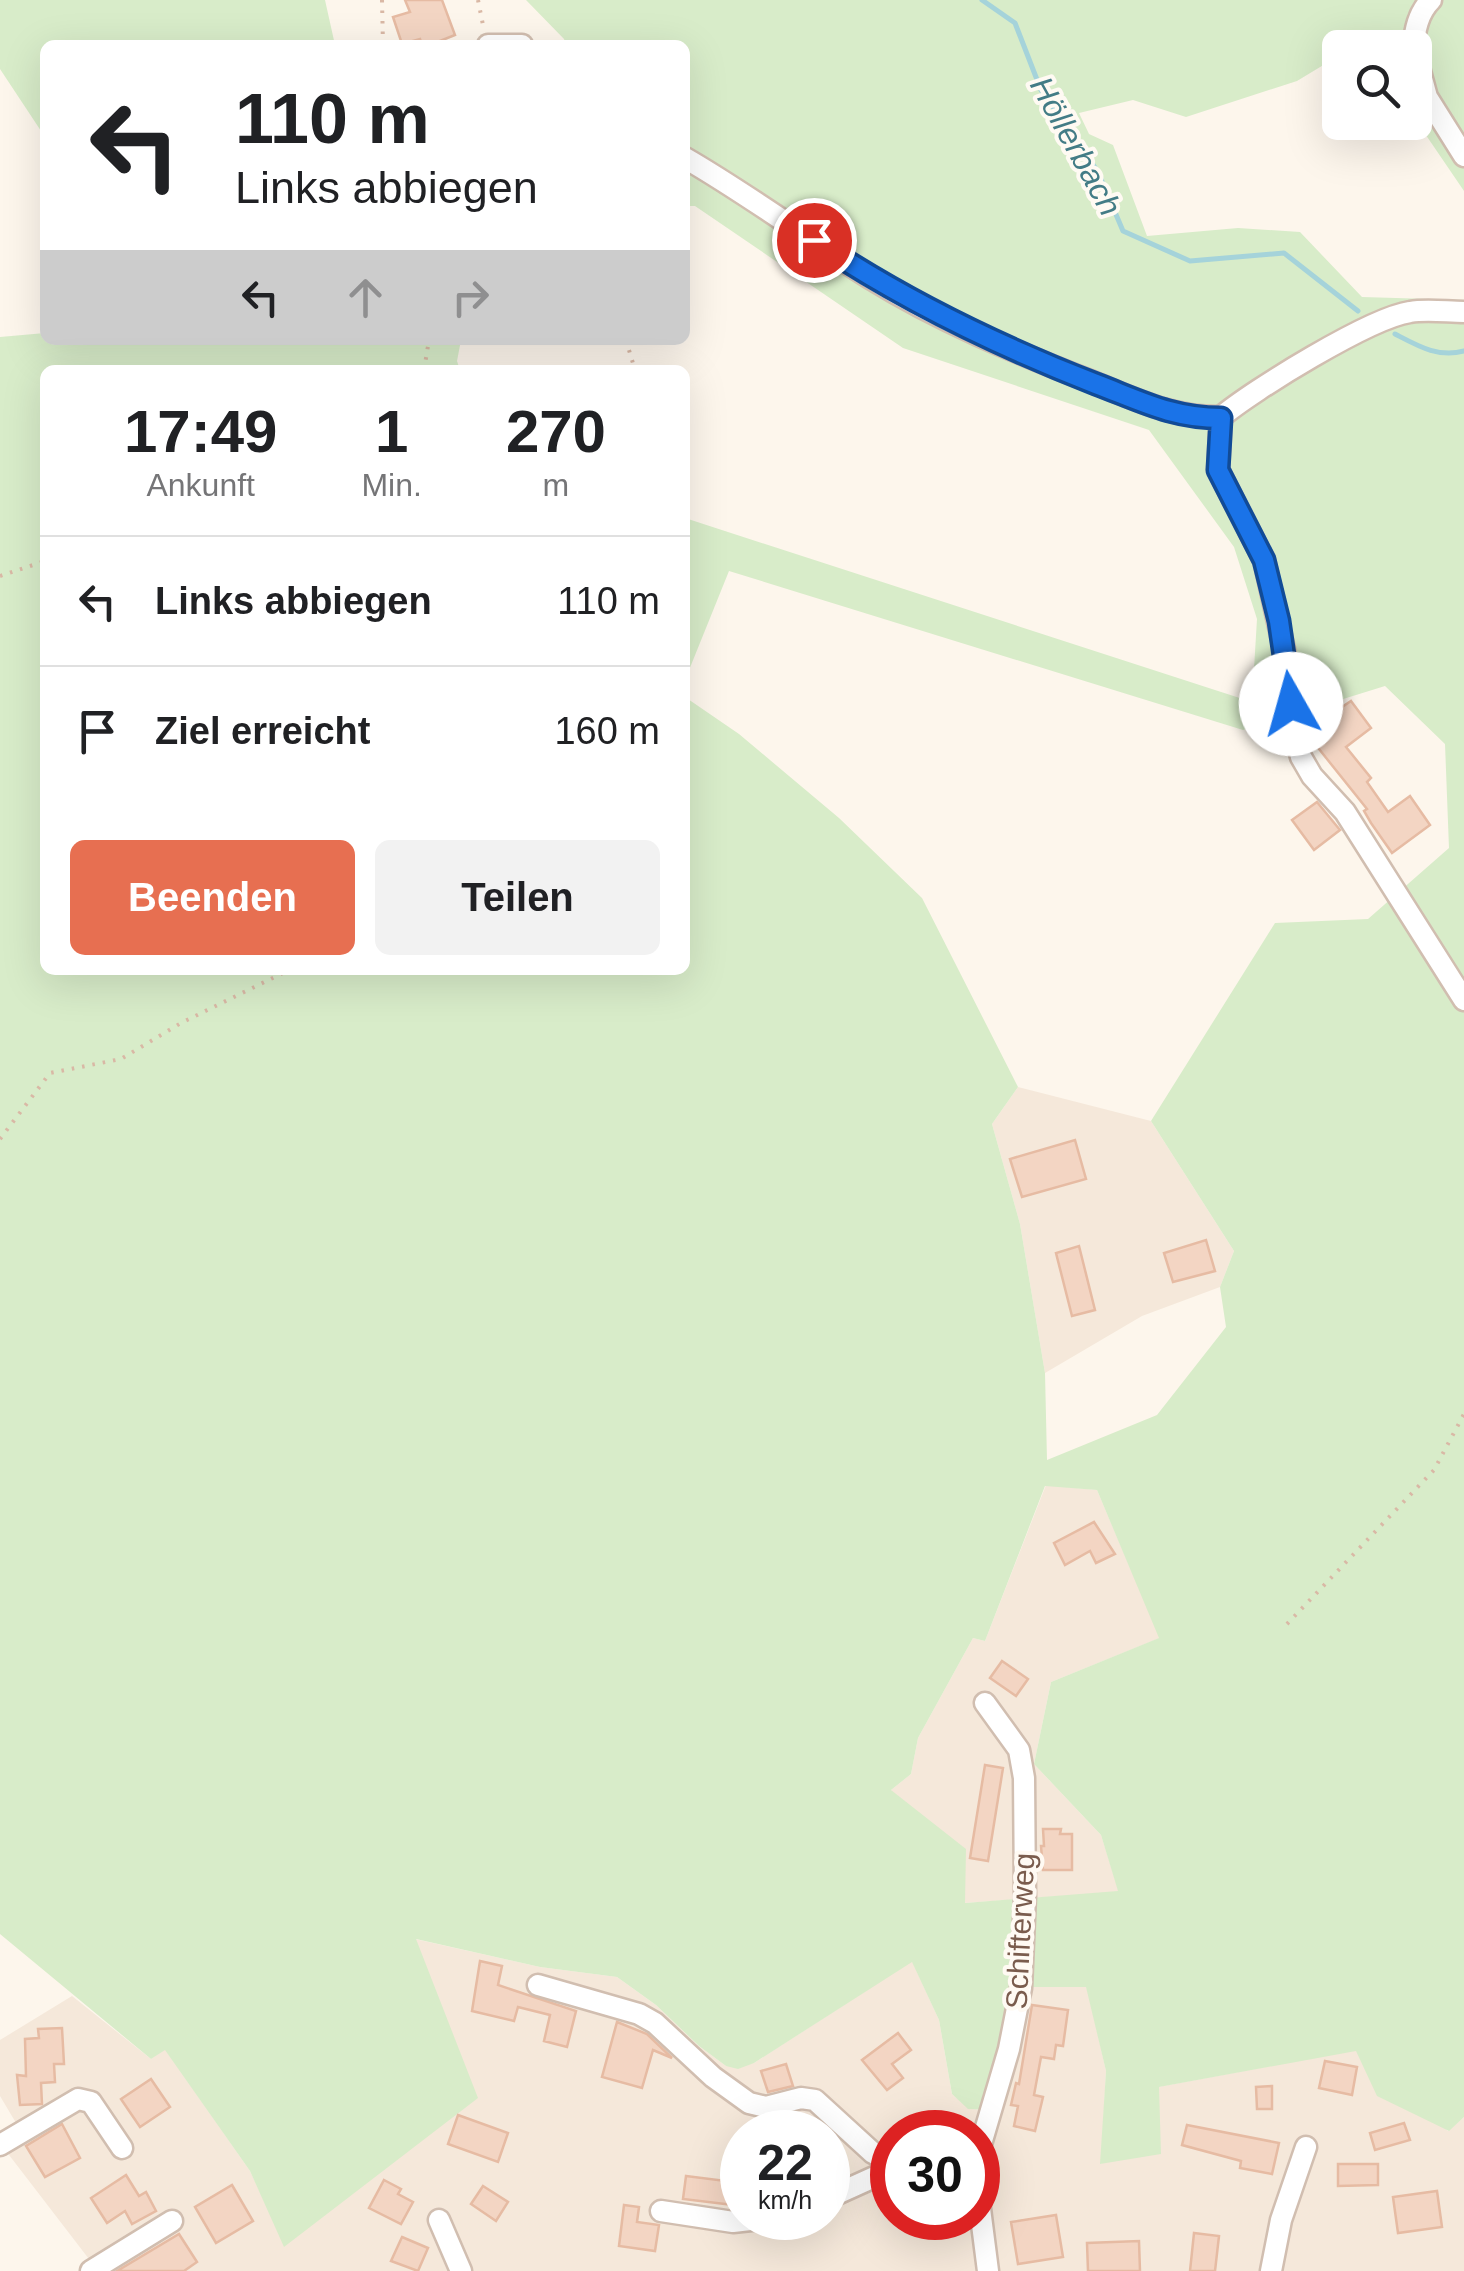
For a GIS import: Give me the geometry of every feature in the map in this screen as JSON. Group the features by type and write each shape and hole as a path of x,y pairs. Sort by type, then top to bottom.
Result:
{"street":[{"path":"1415,30 1431,0"},
{"path":"1432,105 1464,156"},
{"path":"690,161 917,304 1017,352 1175,415 1221,418 1244,399 1371,327 1409,312 1464,312"},
{"path":"1221,418 1218,470 1269,576 1301,756 1312,776 1345,812 1464,1000"},
{"name":"Schifterweg","path":"985,1704 1020,1750 1024,1778 1021,1988 991,2110"},
{"path":"538,1985 638,2014 655,2023 713,2077 748,2103 766,2107 801,2098 815,2100 870,2150"},
{"path":"0,2145 78,2099 92,2102 122,2148"},
{"path":"1270,2271 1281,2220 1306,2146"},
{"path":"661,2211 720,2220"},
{"path":"92,2271 172,2220"},
{"path":"439,2220 460,2271"},
{"path":"984,2240 988,2271"}],"path":[{"path":"382,0 382,40"},
{"path":"478,0 487,40"},
{"path":"0,576 40,563"},
{"path":"0,1139 50,1073 121,1060 181,1023 278,975"},
{"path":"1287,1624 1434,1470 1464,1414"}],"shaded area":[{"path":"1018,1087 1151,1121 1234,1251 1220,1287 1142,1316 1045,1373 1020,1224 992,1124"},
{"path":"1046,1485 1097,1490 1160,1638 1051,1682 1034,1764 1101,1835 1119,1892 964,1903 891,1790 911,1774 918,1738 973,1638 985,1641"},
{"path":"415,1939 540,1967 617,1977 726,2066 754,2063 912,1961 939,2020 952,2094 969,2109 995,2110 1030,1987 1087,1987 1106,2071 1101,2164 1158,2087 1356,2050 1448,2131 1464,2117 1464,2271 80,2271 92,2263 6,2151 25,2138 0,2096 0,2040 72,1996 151,2059 165,2049 250,2171 285,2246"}],"green space":[{"path":"0,0 325,0 334,40 40,40 40,129 0,69"},
{"path":"526,0 1464,0 1464,191 1429,140 1432,30 1322,30 1322,66 1297,81 1186,117 1133,100 1079,113 1089,134 1113,145 1147,236 1238,228 1300,232 1362,297 1464,300 1464,2117 1449,2131 1377,2096 1356,2051 1159,2087 1161,2154 1100,2164 1106,2071 1086,1987 1030,1987 995,2110 968,2109 952,2094 939,2020 912,1962 754,2063 738,2069 726,2066 699,2046 656,2005 617,1977 540,1967 416,1939 478,2098 284,2247 250,2171 165,2050 151,2059 0,1934 0,337 40,333 40,345 460,345 458,365 40,365 40,975 690,975 690,700 739,734 839,818 922,898 1018,1087 992,1124 1020,1224 1045,1373 1047,1460 1157,1415 1226,1327 1220,1287 1234,1251 1151,1121 1275,923 1368,919 1449,848 1445,744 1385,686 1243,730 729,571 690,668 690,520 1252,702 1257,619 1234,547 1149,430 903,348 690,206 690,40 564,40","holes":["1045,1486 1097,1490 1159,1638 1051,1682 1034,1764 1101,1835 1118,1891 965,1903 966,1849 891,1790 911,1774 918,1738 973,1638 985,1641"]}],"building":[{"path":"405,0 442,0 455,35 442,40 401,40 393,17 410,12"},
{"path":"1351,701 1371,728 1346,747 1371,778 1367,782 1388,812 1410,796 1430,825 1392,853 1364,811 1367,809 1308,730"},
{"path":"1317,802 1340,830 1314,850 1292,820"},
{"path":"1075,1140 1086,1179 1022,1197 1010,1159"},
{"path":"1206,1240 1215,1271 1173,1282 1164,1253"},
{"path":"1079,1246 1095,1310 1072,1316 1056,1253"},
{"path":"1094,1522 1115,1554 1096,1563 1090,1551 1065,1565 1054,1543"},
{"path":"1002,1661 1028,1679 1016,1696 990,1678"},
{"path":"985,1765 1003,1768 988,1861 970,1858"},
{"path":"1043,1829 1061,1829 1060,1834 1072,1834 1072,1870 1043,1870"},
{"path":"480,1961 502,1966 498,1985 576,2011 567,2047 544,2041 550,2015 518,2007 514,2021 472,2011"},
{"path":"1032,2005 1068,2010 1063,2046 1056,2045 1054,2059 1041,2057 1034,2095 1043,2097 1035,2131 1014,2126 1018,2106 1011,2105 1016,2083 1019,2084"},
{"path":"617,2022 647,2034 672,2058 653,2050 642,2088 602,2077"},
{"path":"62,2028 64,2064 54,2064 55,2082 41,2083 42,2104 20,2105 17,2075 26,2076 25,2039 39,2038 38,2029"},
{"path":"898,2033 911,2050 892,2064 903,2078 887,2090 862,2060"},
{"path":"1325,2061 1357,2067 1352,2095 1319,2088"},
{"path":"786,2064 793,2086 768,2092 761,2071"},
{"path":"151,2079 170,2107 140,2127 121,2099"},
{"path":"1272,2086 1272,2109 1257,2109 1256,2087"},
{"path":"458,2115 508,2133 498,2162 448,2144"},
{"path":"1404,2123 1410,2140 1375,2150 1370,2133"},
{"path":"62,2124 80,2158 45,2177 26,2146"},
{"path":"1187,2125 1279,2143 1272,2174 1240,2168 1241,2161 1182,2145"},
{"path":"1338,2164 1378,2164 1378,2185 1338,2186"},
{"path":"126,2175 139,2196 146,2192 156,2211 132,2224 125,2211 107,2223 91,2198"},
{"path":"686,2176 720,2180 720,2203 683,2199"},
{"path":"384,2180 401,2189 398,2194 413,2202 401,2224 369,2208"},
{"path":"232,2185 253,2221 216,2243 195,2207"},
{"path":"483,2186 508,2202 496,2221 471,2204"},
{"path":"1437,2191 1442,2227 1398,2233 1393,2197"},
{"path":"624,2205 639,2207 637,2222 659,2225 655,2251 619,2246"},
{"path":"1056,2215 1063,2257 1018,2264 1011,2222"},
{"path":"1194,2233 1219,2236 1215,2271 1190,2271"},
{"path":"179,2234 197,2262 184,2271 117,2271"},
{"path":"402,2237 428,2248 418,2271 391,2261"},
{"path":"1139,2241 1140,2271 1088,2271 1087,2243"}],"waterway":[{"name":"Höllerbach","path":"982,0 1015,23 1041,90 1098,172 1123,231 1190,261 1284,253 1358,311"},
{"name":"Höllerbach","path":"1395,334 1437,352 1464,351"}],"route":[{"path":"814,240 917,304 1017,352 1175,415 1221,418 1218,470 1264,560 1274,593 1291,704"}]}
